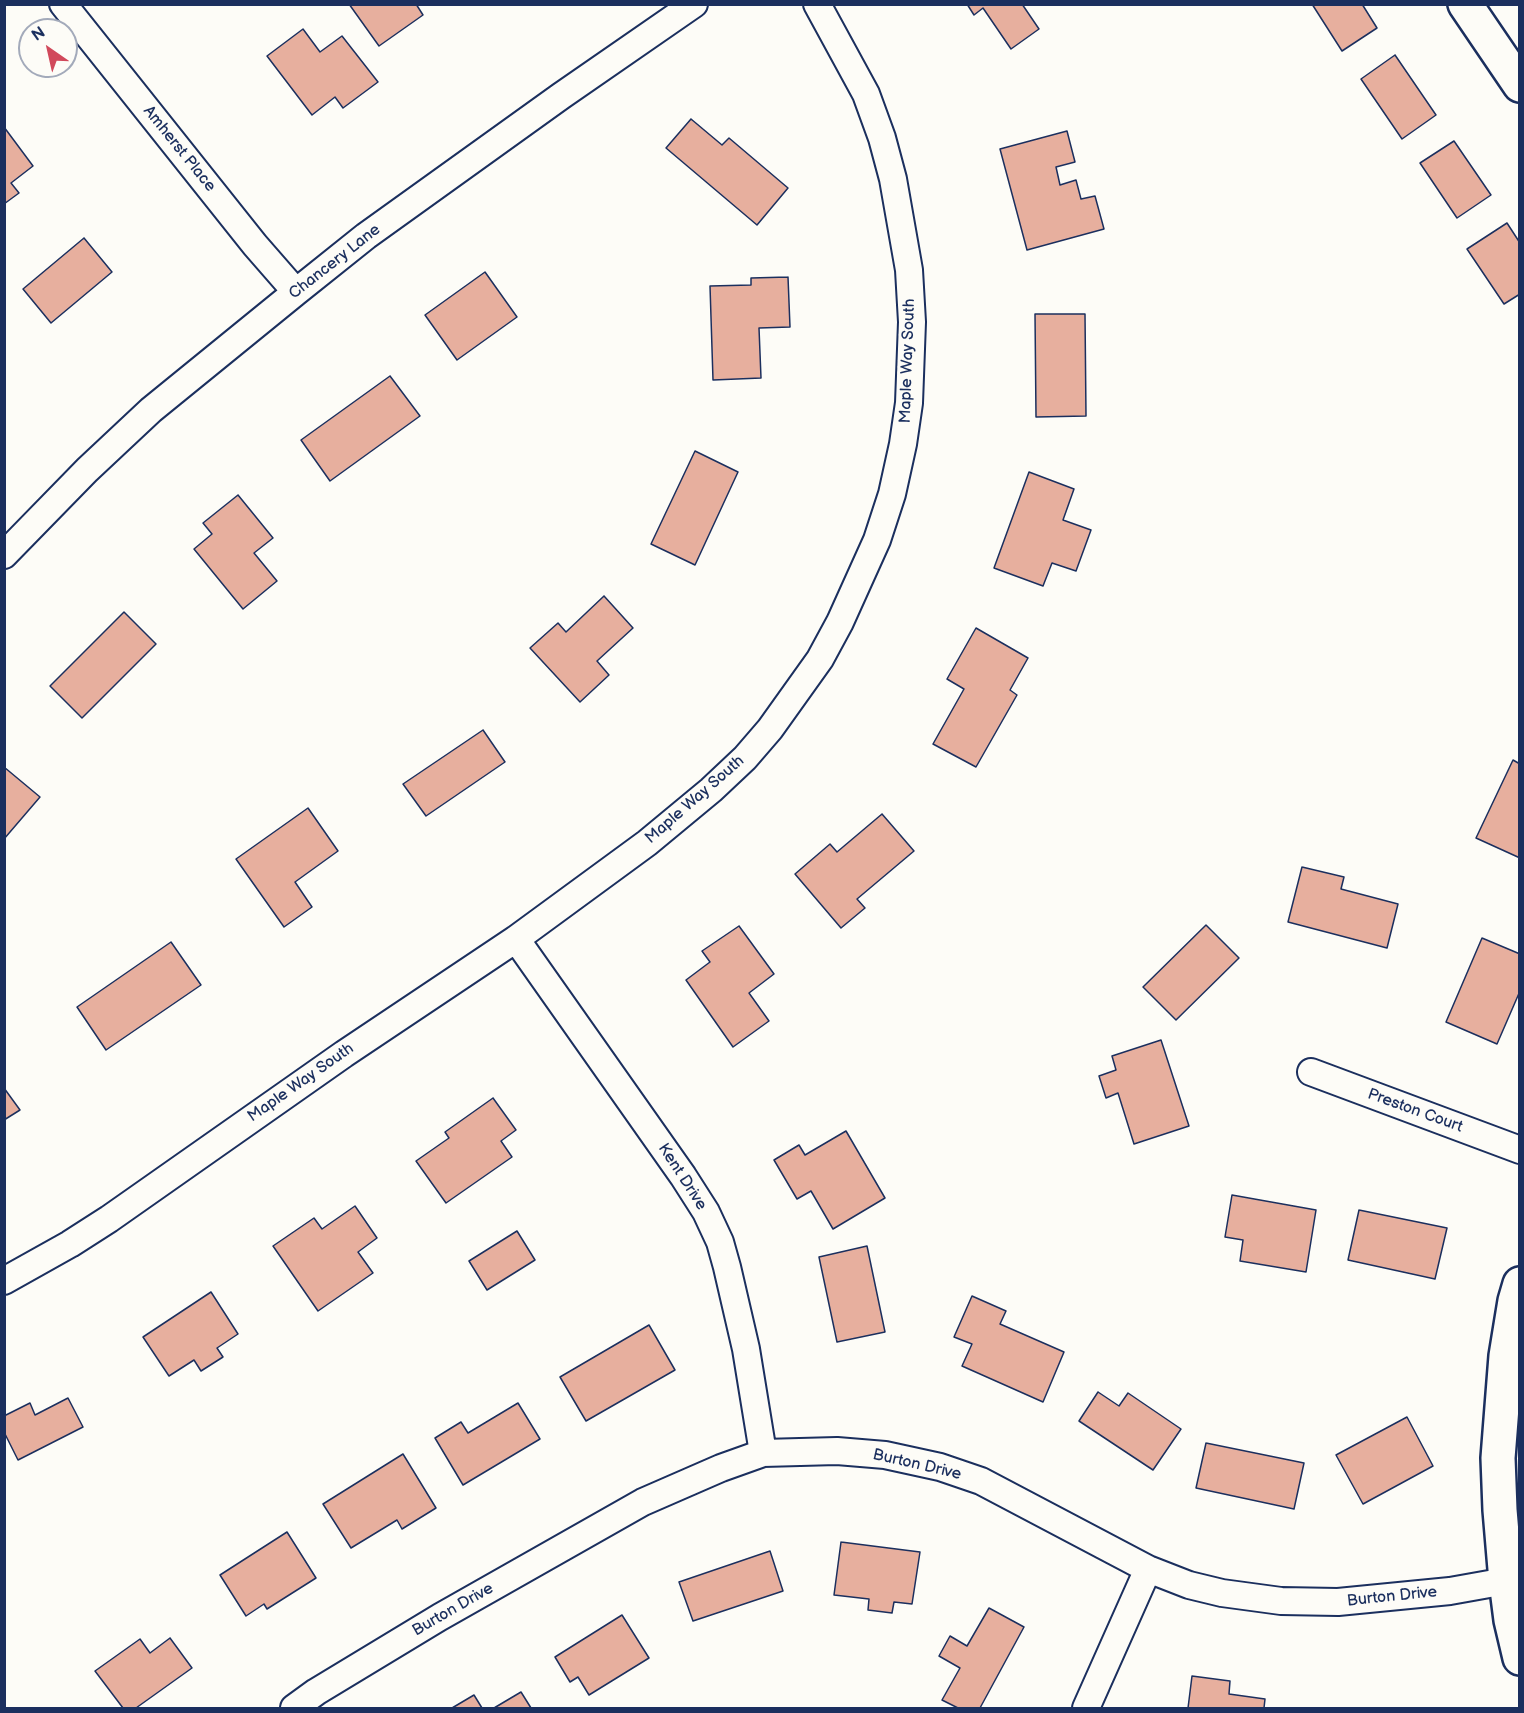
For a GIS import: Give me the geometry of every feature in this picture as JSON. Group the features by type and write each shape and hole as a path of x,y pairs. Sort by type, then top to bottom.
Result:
{"street":[{"name":"Amherst Place","path":"63,4 248,236 296,292"},
{"name":"Chancery Lane","path":"4,555 87,470 152,410 366,236 694,4"},
{"name":"Maple Way South","path":"4,1281 109,1219 344,1053 516,939 647,843 711,790 745,758 770,729 820,659 840,622 877,540 892,494 909,403 912,322 909,270 893,179 882,138 866,94 817,4"},
{"path":"1465,4 1520,85"},
{"name":"Kent Drive","path":"516,939 706,1212 720,1242 728,1267 746,1349 764,1453"},
{"name":"Preston Court","path":"1311,1072 1520,1150"},
{"path":"1520,1284 1506,1356 1498,1458 1506,1581 1511,1620 1520,1658"},
{"name":"Burton Drive","path":"294,1708 316,1692 440,1617 643,1502 721,1468 764,1453 837,1452 885,1455 940,1467 981,1481 1148,1569 1189,1585 1222,1593 1281,1601 1338,1602 1450,1591 1506,1581"},
{"path":"1086,1708 1148,1569"}],"building":[{"path":"349,4 416,4 423,15 379,46"},
{"path":"967,4 1022,4 1039,29 1011,49 983,8 974,15"},
{"path":"1312,4 1362,4 1377,28 1342,51"},
{"path":"303,29 320,52 342,36 378,82 343,108 335,97 312,115 267,56"},
{"path":"1395,55 1436,115 1402,139 1361,79"},
{"path":"691,119 722,145 729,138 788,188 757,225 666,148"},
{"path":"4,127 33,166 11,183 19,193 4,204"},
{"path":"1067,131 1075,162 1056,167 1060,185 1076,180 1081,199 1095,196 1104,229 1027,250 1000,149"},
{"path":"1454,141 1491,195 1457,218 1420,163"},
{"path":"1507,223 1520,243 1520,294 1504,304 1467,249"},
{"path":"84,238 112,272 51,323 23,289"},
{"path":"485,272 517,317 457,360 425,315"},
{"path":"788,277 790,327 759,328 761,378 713,380 710,286 751,285 751,278"},
{"path":"1035,314 1085,314 1086,416 1036,417"},
{"path":"390,376 420,416 330,481 301,440"},
{"path":"695,451 738,472 695,565 651,544"},
{"path":"1029,472 1074,489 1063,520 1091,530 1076,571 1052,563 1043,586 994,568"},
{"path":"238,495 273,538 254,553 277,581 243,609 194,549 212,534 203,523"},
{"path":"604,596 633,628 597,661 609,675 580,702 530,648 558,623 566,632"},
{"path":"124,612 156,644 82,718 50,686"},
{"path":"976,628 1028,658 1010,690 1017,695 976,767 933,744 964,689 947,679"},
{"path":"483,730 505,762 426,816 403,784"},
{"path":"1513,760 1520,764 1520,858 1476,838"},
{"path":"4,767 40,797 4,839"},
{"path":"308,808 338,851 295,882 312,907 284,927 236,859"},
{"path":"882,814 914,851 857,899 865,908 841,928 795,874 830,844 837,852"},
{"path":"1302,867 1344,877 1341,889 1398,904 1387,948 1288,922"},
{"path":"1206,925 1239,958 1176,1020 1143,987"},
{"path":"739,926 774,974 749,993 769,1021 733,1047 686,980 710,962 702,951"},
{"path":"1482,938 1520,954 1520,991 1497,1044 1446,1022"},
{"path":"171,942 201,985 106,1050 77,1007"},
{"path":"1161,1040 1189,1126 1134,1144 1118,1093 1106,1098 1099,1076 1116,1070 1112,1056"},
{"path":"4,1088 20,1110 4,1120"},
{"path":"493,1098 516,1130 501,1141 512,1157 446,1203 416,1161 449,1138 445,1132"},
{"path":"846,1131 885,1198 833,1229 811,1191 797,1199 774,1160 799,1145 805,1155"},
{"path":"1232,1195 1316,1210 1306,1272 1240,1261 1243,1240 1225,1237"},
{"path":"355,1206 377,1238 358,1252 373,1273 318,1311 273,1246 314,1218 322,1229"},
{"path":"1359,1210 1447,1228 1435,1279 1348,1260"},
{"path":"517,1231 535,1260 487,1290 469,1261"},
{"path":"867,1246 885,1332 837,1342 819,1257"},
{"path":"211,1292 238,1334 217,1348 223,1357 201,1371 194,1360 169,1376 143,1337"},
{"path":"972,1296 1006,1311 1000,1324 1064,1352 1043,1402 962,1366 972,1344 954,1337"},
{"path":"649,1325 675,1370 586,1421 560,1377"},
{"path":"1098,1392 1119,1406 1128,1393 1181,1429 1153,1470 1079,1421"},
{"path":"68,1398 83,1427 18,1460 4,1432 4,1416 30,1403 35,1415"},
{"path":"518,1403 540,1439 463,1485 435,1438 461,1422 468,1433"},
{"path":"1407,1417 1433,1466 1363,1504 1336,1455"},
{"path":"1206,1443 1304,1463 1294,1509 1196,1488"},
{"path":"403,1454 436,1508 402,1529 397,1520 351,1548 323,1504"},
{"path":"287,1532 316,1578 267,1609 264,1604 246,1616 220,1575"},
{"path":"841,1542 920,1552 912,1604 894,1602 892,1613 868,1610 869,1599 834,1595"},
{"path":"770,1551 783,1591 693,1621 679,1582"},
{"path":"989,1608 1024,1627 980,1708 958,1708 942,1700 960,1668 939,1656 950,1636 967,1646"},
{"path":"622,1615 649,1658 589,1695 578,1677 570,1682 555,1657"},
{"path":"170,1638 192,1668 136,1708 123,1708 95,1671 140,1639 150,1653"},
{"path":"1192,1676 1230,1681 1229,1694 1265,1699 1264,1708 1188,1708"},
{"path":"521,1692 531,1708 494,1708"},
{"path":"474,1695 482,1708 452,1708"}]}
